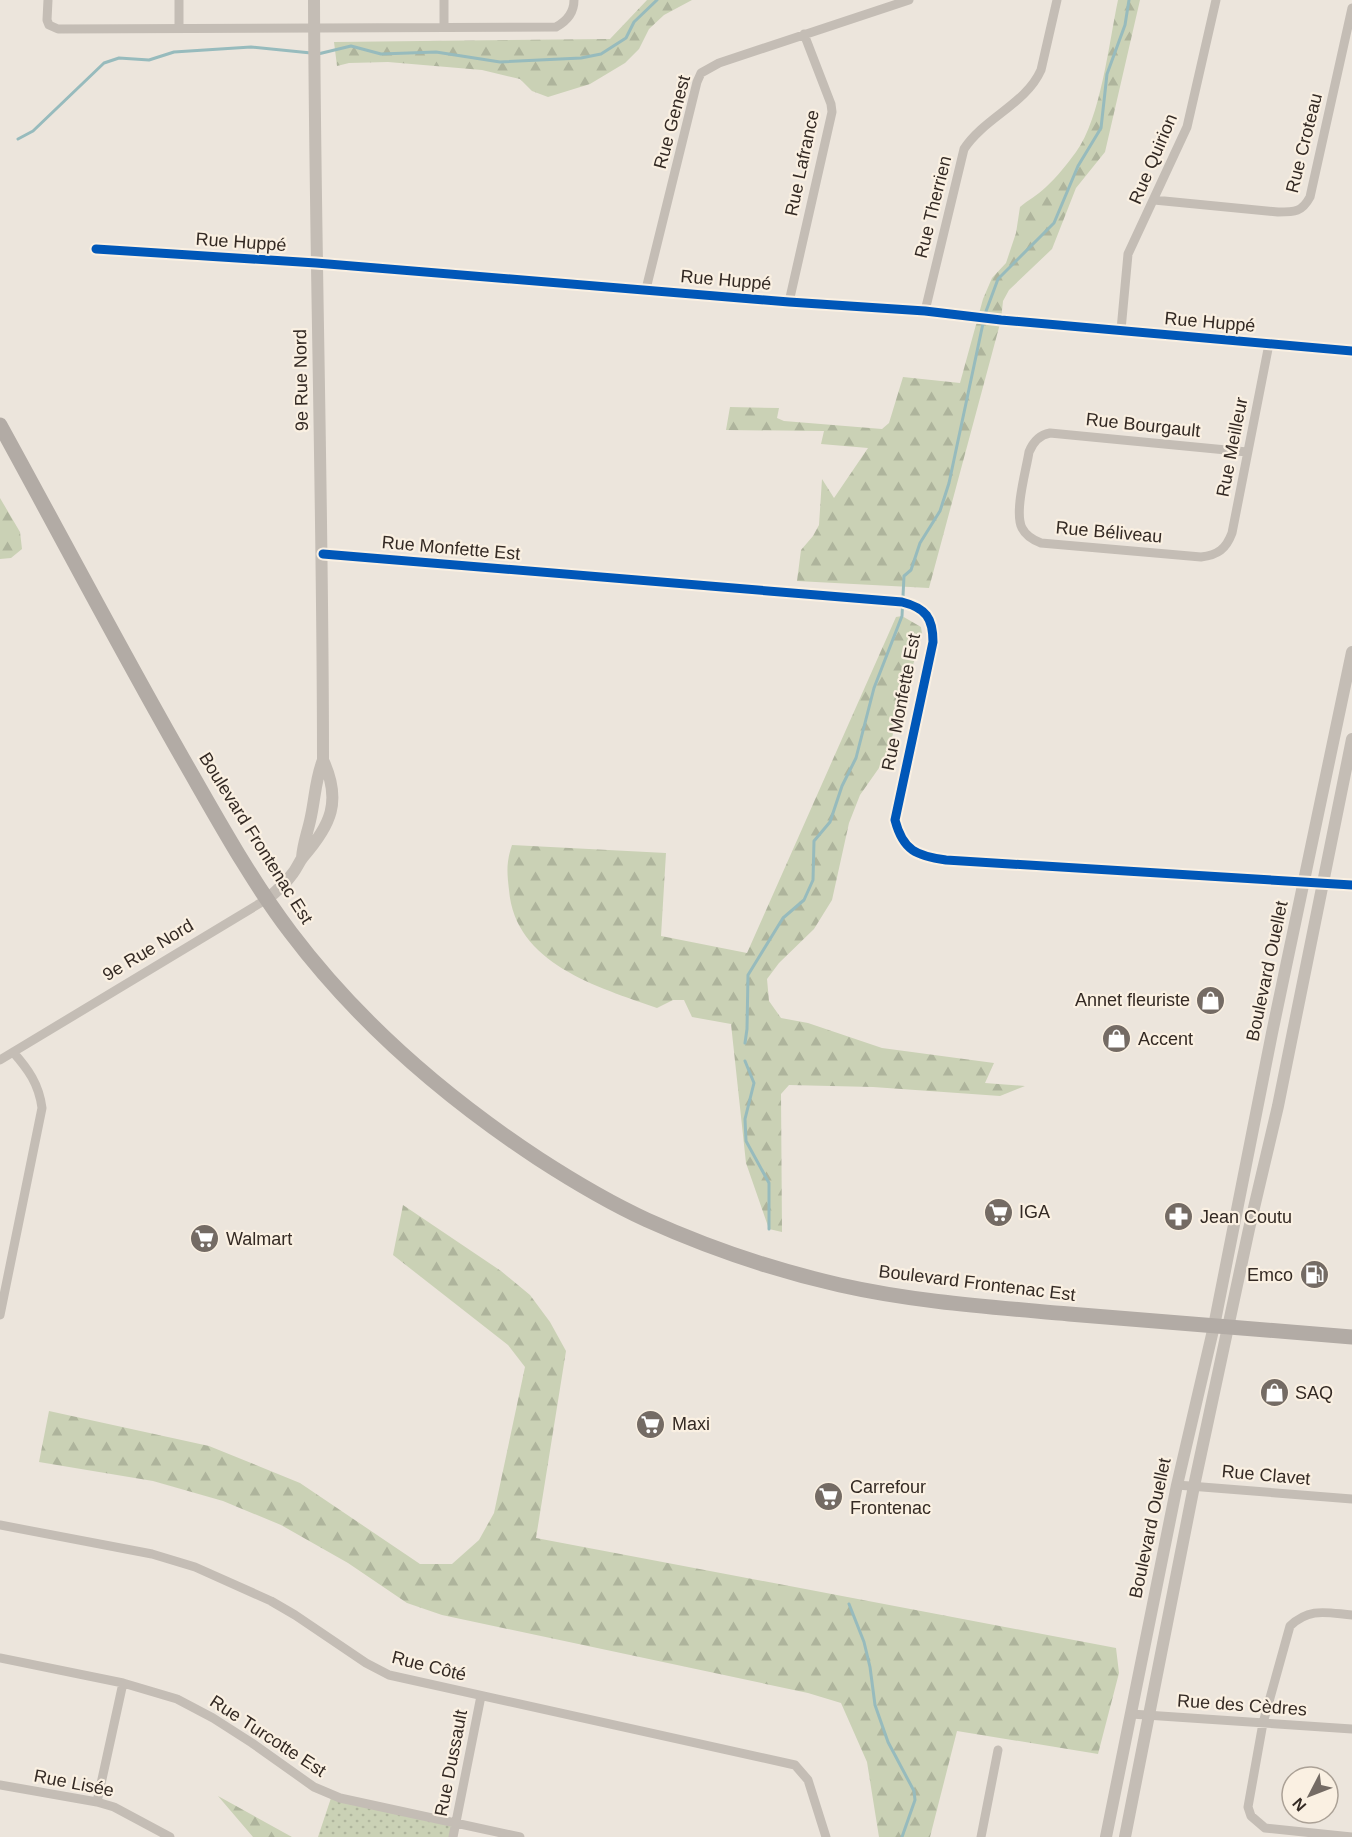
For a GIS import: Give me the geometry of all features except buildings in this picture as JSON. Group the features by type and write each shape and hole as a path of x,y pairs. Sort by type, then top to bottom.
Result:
{"main road":[{"name":"Boulevard Frontenac Est","path":"0,425 158,714 267,899 312,960 346,998 418,1068 508,1138 558,1171 643,1218 734,1254 783,1270 842,1285 928,1300 993,1308 1352,1336"}],"street":[{"path":"48,0 47,20 53,28 58,29 556,27 565,22 574,7 574,0"},
{"path":"179,0 179,28"},
{"name":"9e Rue Nord","path":"302,858 310,823 315,784 323,760 314,0"},
{"path":"444,0 444,27"},
{"name":"Rue Genest","path":"646,289 701,73 719,63 909,0"},
{"name":"Rue Therrien","path":"925,311 964,149 982,128 1026,92 1037,79 1057,0"},
{"name":"Rue Quirion","path":"1121,330 1128,255 1187,127 1216,0"},
{"name":"Rue Croteau","path":"1154,201 1278,212 1305,207 1310,197 1352,8"},
{"name":"Rue Lafrance","path":"789,302 832,112 804,34"},
{"name":"Rue Huppé","path":"96,249 316,263 925,311 1001,320 1352,351"},
{"name":"Rue Meilleur","path":"1218,553 1229,542 1232,533 1269,344"},
{"name":"Rue Bourgault","path":"1037,439 1042,434 1050,433 1247,452"},
{"name":"Rue Béliveau","path":"1037,439 1029,452 1019,513 1022,528 1034,540 1041,543 1202,557 1218,553"},
{"name":"Rue Monfette Est","path":"322,554 910,604 922,610 930,619 933,642 895,820 899,836 916,853 946,860 1352,885"},
{"name":"Boulevard Ouellet","path":"1125,1837 1194,1486 1235,1228 1262,1084 1352,652"},
{"name":"Boulevard Ouellet","path":"1106,1837 1176,1485 1249,1229 1278,1106 1352,739"},
{"name":"9e Rue Nord","path":"0,1060 267,899 287,881 302,858 322,835 330,814 331,778 323,760"},
{"path":"0,1315 42,1108 40,1091 33,1077 13,1052"},
{"path":"1235,1228 1249,1229"},
{"name":"Rue Clavet","path":"1176,1485 1352,1499"},
{"name":"Rue Côté","path":"0,1525 152,1554 195,1567 279,1606 389,1675 795,1765 808,1780 826,1837"},
{"path":"1352,1615 1308,1613 1299,1617 1290,1626 1263,1723 1248,1807 1251,1816 1265,1828 1276,1831 1352,1837"},
{"name":"Rue Turcotte Est","path":"0,1658 123,1683 177,1700 213,1718 252,1743 314,1788 340,1798 520,1837"},
{"path":"97,1802 123,1683"},
{"name":"Rue Dussault","path":"453,1837 481,1696"},
{"name":"Rue des Cèdres","path":"1131,1714 1352,1730"},
{"path":"981,1837 998,1750"},
{"name":"Rue Lisée","path":"0,1785 97,1802 122,1810 170,1837"}],"green space":[{"path":"647,0 692,0 664,15 649,29 639,49 625,63 590,84 548,97 532,91 520,79 482,70 388,62 349,63 337,66 334,42 610,39"},
{"path":"1118,0 1140,0 1105,152 1076,188 1052,249 1009,290 1003,301 1001,320 929,588 797,581 801,550 819,525 822,479 834,498 868,448 821,444 824,431 726,430 730,407 779,408 777,418 784,421 882,429 889,423 903,377 960,383 983,299 992,278 1006,263 1016,233 1020,207 1054,179 1085,137 1098,100"},
{"path":"0,498 20,532 22,549 11,558 0,559"},
{"path":"902,616 921,627 922,634 886,758 860,795 849,823 832,900 814,929 779,963 767,979 769,1001 781,1018 808,1023 882,1048 994,1063 985,1083 1025,1086 1000,1096 873,1087 789,1085 781,1094 782,1232 769,1229 746,1163 731,1024 692,1017 684,1000 673,1000 657,1008 610,991 563,969 543,954 526,937 515,915 508,884 509,857 512,845 666,853 661,936 747,953 896,617"},
{"path":"403,1205 501,1271 530,1295 550,1322 566,1351 536,1538 1116,1648 1119,1673 1098,1754 957,1731 930,1837 879,1837 867,1762 841,1703 808,1693 442,1615 407,1603 348,1563 281,1525 223,1501 153,1481 39,1462 49,1411 209,1446 300,1483 420,1564 452,1564 479,1540 494,1513 525,1367 508,1345 393,1255"},
{"path":"332,1795 456,1823 453,1837 318,1837"},
{"path":"218,1796 292,1837 253,1837"}],"waterway":[{"path":"318,54 351,46 381,54 436,52 500,62 581,58 601,54 626,38 634,22 657,0"},
{"path":"745,1043 748,975 783,918 804,900 813,880 814,841 830,822 842,786 856,758 874,688 902,616 904,576 911,570 920,543 940,511 949,483 985,314 998,279 1054,223 1078,166 1101,128 1107,74 1125,25 1129,0"},
{"path":"18,139 33,131 104,63 119,58 149,60 174,52 251,47 311,53"},
{"path":"745,1061 754,1083 745,1119 746,1141 769,1183 769,1229"},
{"path":"849,1604 864,1642 875,1705 888,1742 914,1791 915,1800 902,1837"}],"cycle path":[{"path":"96,249 316,263 925,311 1001,320 1352,351"},
{"path":"323,554 910,604 927,615 932,626 933,642 895,820 902,839 919,854 946,860 1352,885"}],"place":[{"name":"Annet fleuriste","path":"1211,1000"},
{"name":"Accent","path":"1117,1039"},
{"name":"IGA","path":"998,1212"},
{"name":"Jean Coutu","path":"1179,1217"},
{"name":"Walmart","path":"205,1239"},
{"name":"Emco","path":"1314,1275"},
{"name":"SAQ","path":"1274,1393"},
{"name":"Maxi","path":"651,1424"},
{"name":"Carrefour Frontenac","path":"829,1497"}]}
